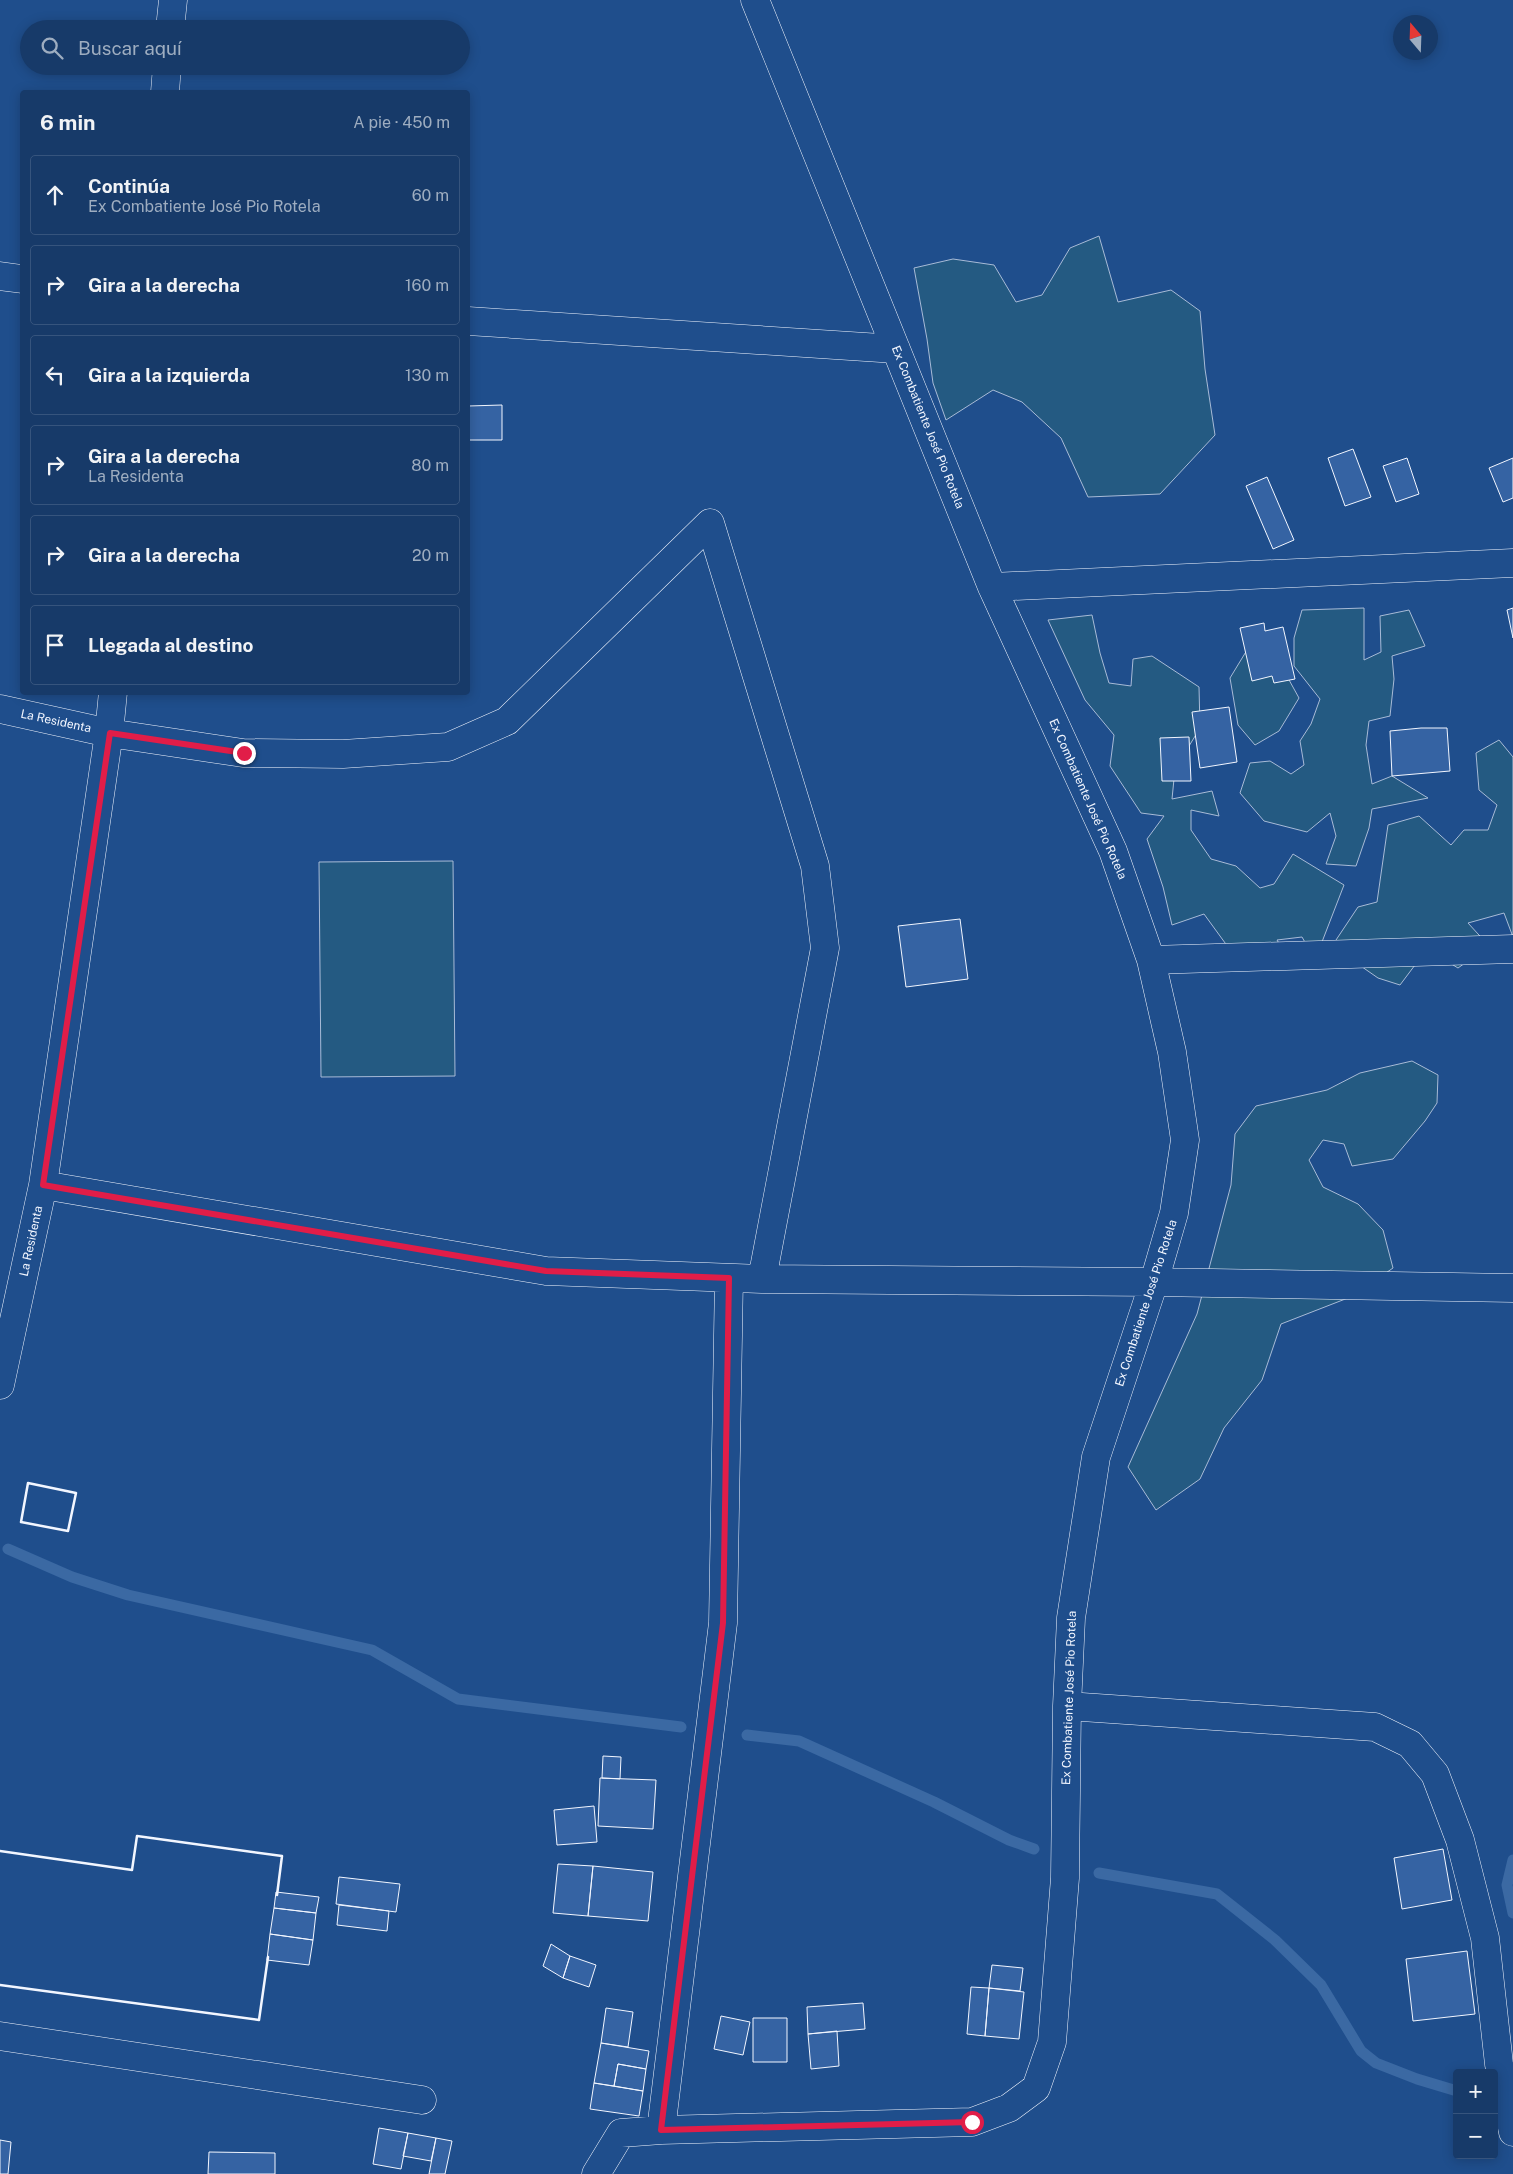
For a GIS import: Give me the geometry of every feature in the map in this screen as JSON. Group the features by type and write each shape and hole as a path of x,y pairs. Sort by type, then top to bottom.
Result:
{"street":[{"path":"171,20 172,0"},
{"name":"Ex Combatiente José Pio Rotela","path":"596,2174 620,2133 661,2130 972,2122 1008,2108 1036,2088 1052,2042 1065,1878 1067,1706 1071,1618 1096,1457 1154,1282 1174,1213 1185,1140 1172,1052 1151,960 1113,851 992,587 755,0"},
{"path":"165,90 166,75"},
{"path":"0,276 20,279"},
{"path":"470,321 896,349"},
{"path":"113,695 110,733 244,753 342,754 448,747 506,721 710,523 815,866 825,948 762,1279"},
{"path":"992,587 1513,563"},
{"name":"La Residenta","path":"0,709 110,733 43,1185 0,1385"},
{"path":"1151,960 1513,949"},
{"path":"43,1185 546,1271 762,1279 1154,1282 1513,1288"},
{"path":"661,2130 723,1623 729,1278"},
{"path":"1067,1706 1375,1727 1410,1744 1435,1774 1460,1840 1484,1938 1499,2064 1513,2132"},
{"path":"0,2036 422,2100"}],"shaded area":[{"path":"1099,236 1118,302 1171,290 1200,311 1205,369 1215,435 1160,494 1088,497 1061,438 1022,402 993,390 946,420 933,383 914,268 953,259 994,265 1016,302 1042,295 1070,248"},
{"path":"1364,608 1364,660 1381,652 1380,616 1409,610 1425,646 1392,656 1394,679 1390,716 1369,721 1366,745 1372,784 1392,776 1428,798 1372,809 1369,828 1356,866 1326,864 1336,836 1330,813 1307,832 1264,821 1240,793 1250,763 1270,761 1291,774 1304,765 1300,741 1311,724 1320,699 1294,666 1294,638 1302,610"},
{"path":"1092,615 1109,683 1131,686 1133,659 1152,656 1199,687 1200,728 1175,769 1172,799 1212,791 1219,816 1191,810 1191,830 1211,859 1236,866 1260,888 1274,884 1293,854 1344,885 1315,960 1302,937 1277,940 1292,965 1228,947 1204,914 1172,925 1163,887 1147,839 1164,816 1141,813 1110,766 1114,735 1085,700 1048,620"},
{"path":"1247,650 1283,669 1299,698 1279,731 1255,745 1238,725 1230,678"},
{"path":"1499,740 1513,757 1513,937 1504,913 1468,923 1489,946 1458,968 1427,949 1400,985 1378,978 1332,946 1358,907 1377,902 1388,825 1419,816 1451,845 1464,830 1488,830 1497,805 1479,790 1476,753"},
{"path":"453,861 455,1076 321,1077 319,862"},
{"path":"1412,1061 1438,1075 1437,1103 1425,1121 1393,1159 1352,1166 1344,1144 1323,1140 1309,1160 1323,1187 1358,1204 1383,1230 1393,1268 1353,1296 1281,1324 1262,1380 1224,1428 1200,1479 1156,1510 1128,1467 1197,1314 1231,1185 1235,1134 1256,1106 1327,1090 1360,1073"}],"building":[{"path":"502,405 502,440 470,440 470,406"},
{"path":"1353,449 1371,497 1345,506 1328,458"},
{"path":"1407,458 1419,494 1396,502 1383,466"},
{"path":"1513,458 1513,498 1503,502 1489,468"},
{"path":"1267,477 1294,540 1273,549 1246,486"},
{"path":"1513,608 1513,638 1507,610"},
{"path":"1264,623 1265,631 1283,627 1295,679 1274,683 1272,676 1252,681 1240,628"},
{"path":"1229,707 1237,762 1200,768 1192,712"},
{"path":"1447,728 1450,771 1392,776 1390,731"},
{"path":"1189,737 1191,781 1162,781 1160,738"},
{"path":"960,919 968,979 906,987 898,926"},
{"path":"603,1756 621,1757 620,1779 602,1778"},
{"path":"600,1778 656,1780 653,1829 598,1826"},
{"path":"594,1806 597,1842 557,1845 554,1810"},
{"path":"1443,1849 1452,1900 1402,1909 1394,1858"},
{"path":"558,1864 593,1866 588,1916 553,1913"},
{"path":"593,1866 653,1872 648,1921 588,1916"},
{"path":"339,1877 400,1884 396,1912 336,1904"},
{"path":"276,1892 319,1897 316,1913 274,1908"},
{"path":"339,1905 389,1911 387,1931 337,1925"},
{"path":"274,1908 316,1913 313,1940 270,1934"},
{"path":"270,1934 313,1940 309,1965 267,1960"},
{"path":"551,1944 570,1956 563,1978 543,1966"},
{"path":"1467,1951 1475,2014 1413,2021 1406,1959"},
{"path":"570,1956 596,1965 589,1987 563,1978"},
{"path":"992,1965 1023,1968 1020,1991 989,1988"},
{"path":"971,1987 989,1988 985,2036 967,2034"},
{"path":"989,1988 1024,1992 1019,2039 985,2036"},
{"path":"863,2003 865,2029 808,2034 807,2007"},
{"path":"606,2008 633,2012 628,2047 601,2043"},
{"path":"721,2016 750,2022 743,2055 714,2049"},
{"path":"753,2018 787,2018 787,2062 753,2062"},
{"path":"837,2031 839,2066 811,2069 808,2034"},
{"path":"601,2043 649,2051 646,2069 618,2064 614,2086 594,2083"},
{"path":"618,2064 646,2069 643,2091 614,2086"},
{"path":"594,2083 643,2091 639,2116 590,2109"},
{"path":"379,2128 408,2133 401,2169 373,2164"},
{"path":"408,2133 436,2138 431,2161 403,2156"},
{"path":"436,2138 452,2141 445,2174 429,2174"},
{"path":"0,2140 11,2142 8,2174 0,2174"},
{"path":"209,2152 275,2153 275,2174 208,2174"}],"waterway":[{"path":"8,1549 72,1577 128,1595 372,1650 458,1699 681,1727"},
{"path":"747,1735 799,1741 934,1802 1009,1840 1034,1849"},
{"path":"1513,1860 1507,1885 1513,1913"},
{"path":"1099,1873 1217,1894 1275,1940 1321,1985 1361,2051 1376,2063 1417,2079 1453,2090"}],"wall":[{"path":"28,1483 76,1493 68,1531 21,1522 28,1483"},
{"path":"0,1851 132,1870 137,1836 282,1856 277,1895"},
{"path":"0,1985 259,2020 268,1957"}],"route":[{"path":"244,753 110,733 43,1185 546,1271 729,1278 723,1623 661,2130 972,2122"}]}
